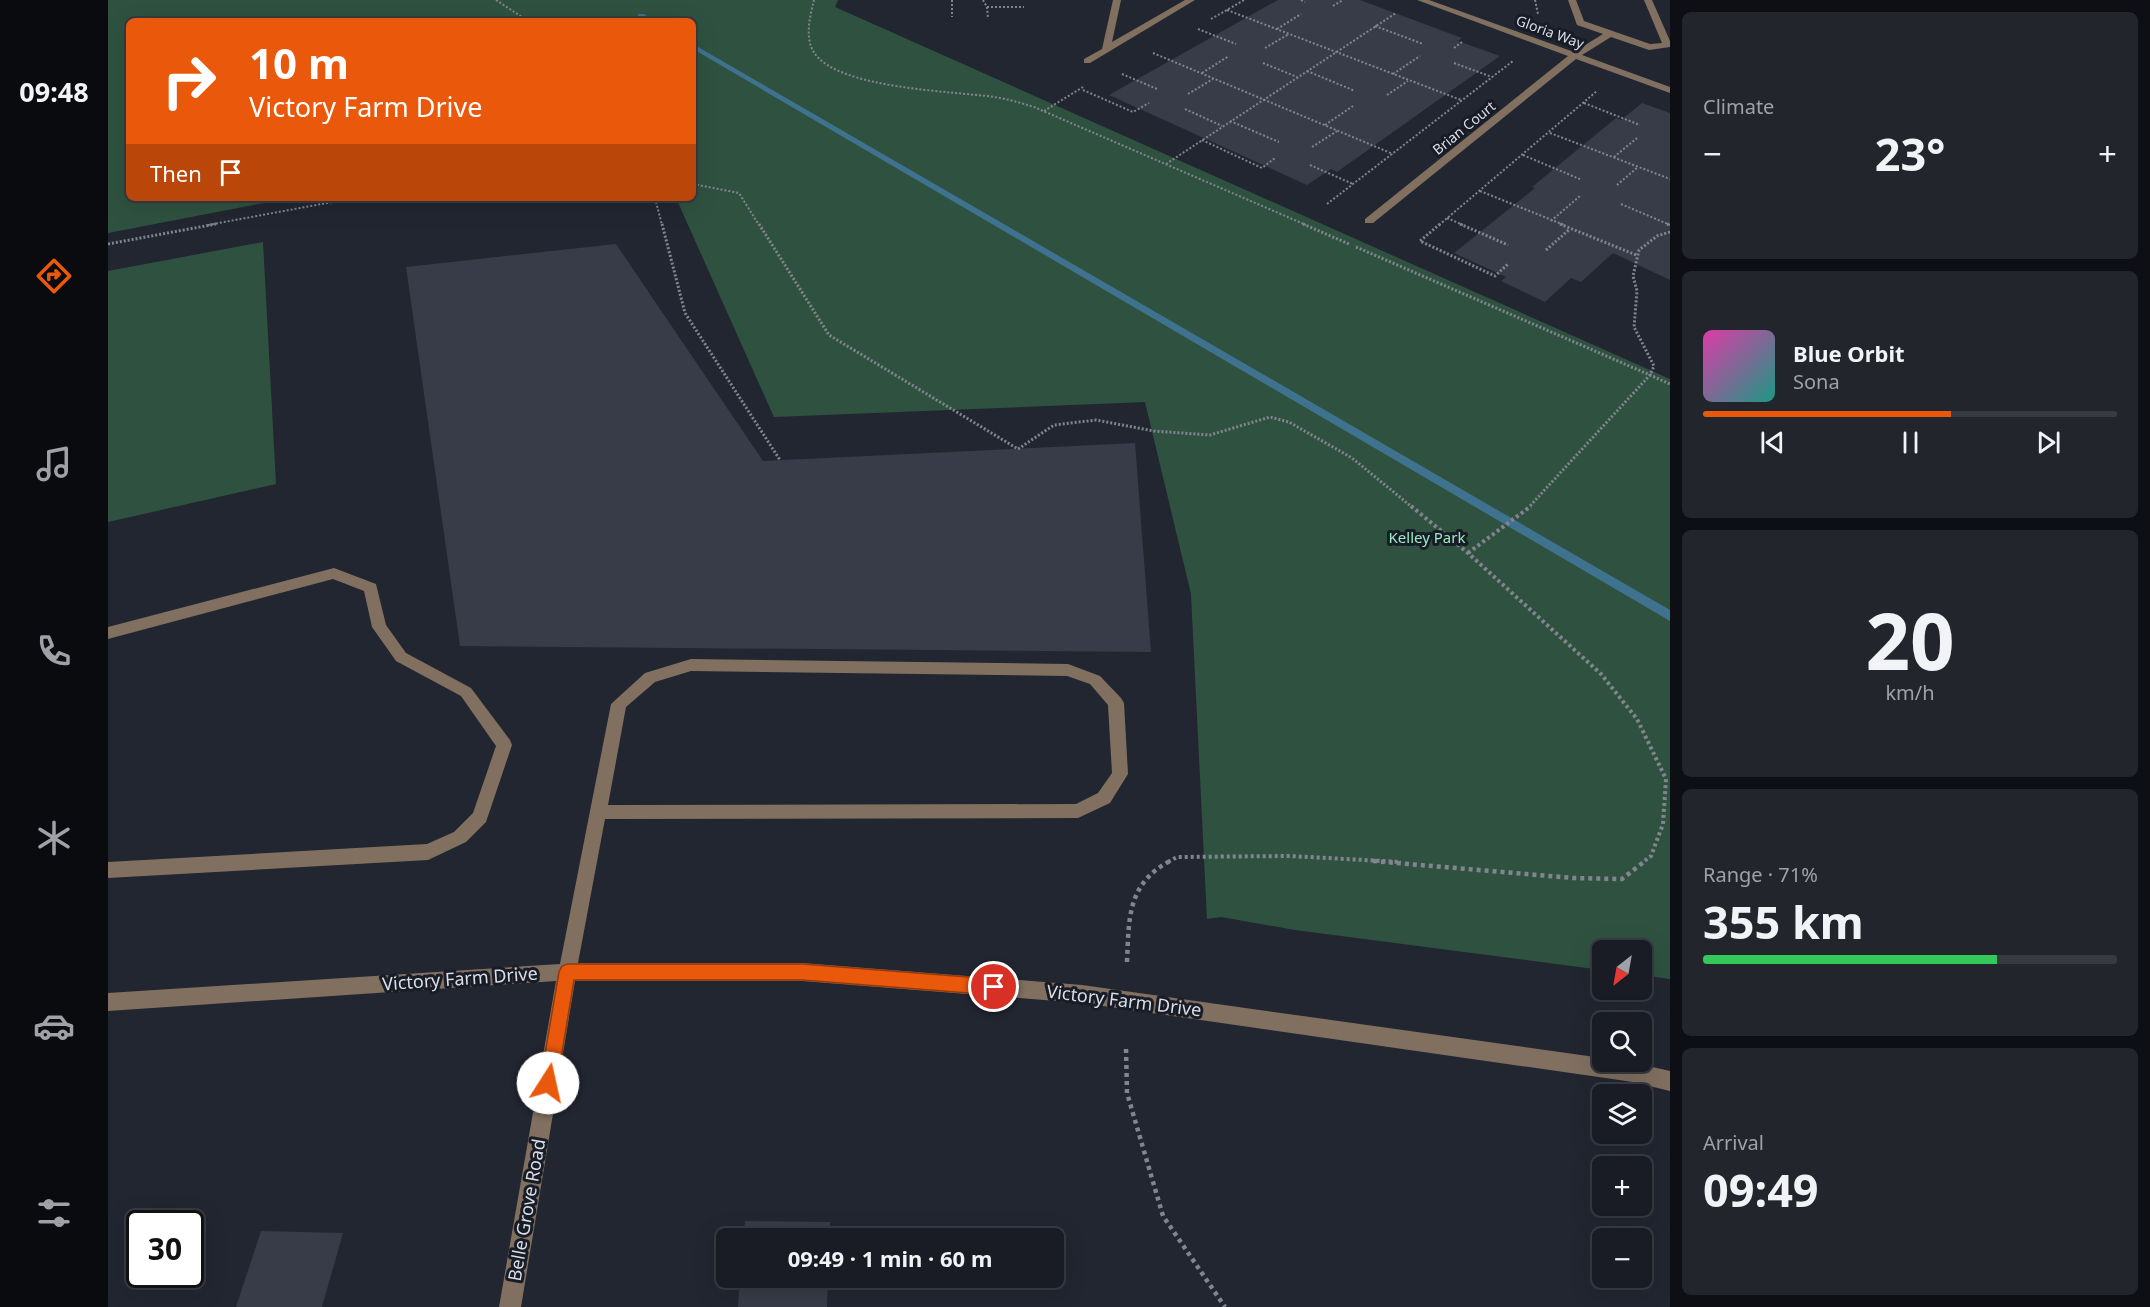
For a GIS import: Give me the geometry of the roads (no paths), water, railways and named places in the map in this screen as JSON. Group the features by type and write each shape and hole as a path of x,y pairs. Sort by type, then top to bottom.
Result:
{"street":[{"path":"1106,50 1117,0"},
{"path":"1087,61 1191,0"},
{"name":"Gloria Way","path":"1421,0 1670,90"},
{"path":"1572,0 1580,23 1649,47 1666,45 1648,0"},
{"name":"Brian Court","path":"1369,221 1575,55 1610,34"},
{"path":"108,633 334,573 371,588 379,627 401,657 466,692 504,745 480,817 460,837 428,852 108,870"},
{"name":"Belle Grove Road","path":"510,1307 567,972 619,704 650,676 691,665 1068,670 1095,680 1116,703 1120,774 1104,798 1078,811 599,812"},
{"name":"Victory Farm Drive","path":"108,1002 567,972 802,972 1082,994 1592,1066"},
{"name":"Victory Farm Drive","path":"1634,1072 1670,1073"},
{"name":"Victory Farm Drive","path":"1634,1072 1670,1081"}],"waterway":[{"path":"641,16 645,18"},
{"path":"696,48 1670,616"}],"park label":[{"name":"Kelley Park","path":"1427,538"}]}
